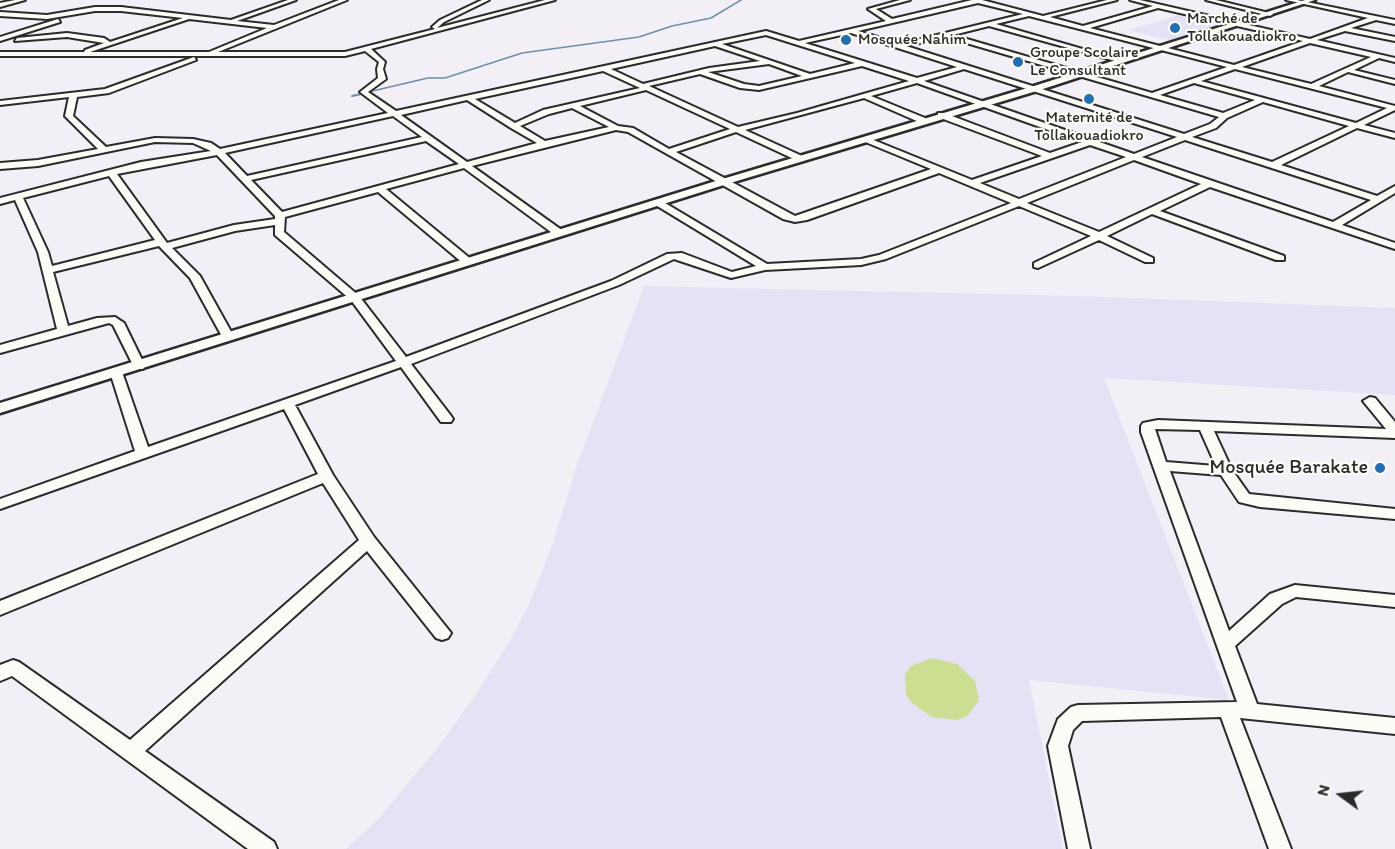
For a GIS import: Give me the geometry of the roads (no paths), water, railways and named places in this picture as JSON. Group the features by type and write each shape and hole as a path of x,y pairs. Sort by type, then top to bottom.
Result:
{"street":[{"path":"0,6 22,0"},
{"path":"229,22 293,0"},
{"path":"327,0 342,1"},
{"path":"432,31 442,21 486,0"},
{"path":"0,54 345,54 552,0"},
{"path":"891,21 871,9 907,0"},
{"path":"800,43 976,0 1236,65 1394,108"},
{"path":"992,4 1007,0"},
{"path":"1042,17 1114,0"},
{"path":"1133,0 1395,60"},
{"path":"1209,0 1270,14"},
{"path":"1289,0 1308,2 1395,22"},
{"path":"0,40 123,1"},
{"path":"0,103 106,91 342,1"},
{"path":"0,408 657,202 922,120 1037,88 1308,2"},
{"path":"1083,28 1159,6"},
{"path":"0,14 47,17 95,9 194,16 276,27"},
{"path":"901,46 1029,14"},
{"path":"77,54 194,16"},
{"path":"1153,94 1375,18"},
{"path":"989,24 1121,61"},
{"path":"1344,28 1395,39"},
{"path":"852,31 1037,88 1378,199"},
{"path":"0,201 141,165 219,152 766,33 918,81 1209,184 1395,246"},
{"path":"0,40 67,35 104,40 109,44"},
{"path":"947,35 1224,116"},
{"path":"716,44 810,76"},
{"path":"367,49 382,62 380,69 382,79 366,93 379,100 392,114 426,139 559,233"},
{"path":"1313,86 1378,56"},
{"path":"514,126 546,112 701,72 771,62"},
{"path":"701,72 743,86 759,88 863,63"},
{"path":"667,152 735,130 967,66"},
{"path":"603,68 799,158"},
{"path":"1347,70 1395,82"},
{"path":"1195,81 1395,136"},
{"path":"73,96 69,116 104,150"},
{"path":"864,96 922,120"},
{"path":"467,97 544,144"},
{"path":"0,504 404,362 615,283 671,256 689,258 728,275 765,267 861,262 882,257 1022,204 1131,157 1213,126 1224,116 1263,99"},
{"path":"572,105 616,128 630,130 786,217 795,219 804,218 938,170"},
{"path":"1274,165 1394,108"},
{"path":"941,115 1050,156"},
{"path":"49,270 280,218 544,144 616,128"},
{"path":"245,179 426,139"},
{"path":"866,139 1099,236 1149,260"},
{"path":"0,166 38,163 165,140 202,142 219,152 280,218 279,233 355,297 446,418"},
{"path":"972,183 1090,142"},
{"path":"112,173 163,245 195,276 228,337"},
{"path":"1038,265 1209,184"},
{"path":"381,189 468,262"},
{"path":"1334,226 1395,189"},
{"path":"18,197 49,270 63,330"},
{"path":"657,202 765,267"},
{"path":"1152,211 1280,258"},
{"path":"0,349 63,330 111,319 118,323 139,366"},
{"path":"116,372 143,454"},
{"path":"1370,401 1395,433"},
{"path":"286,403 326,476 368,542 442,633"},
{"path":"1250,711 1160,466 1148,426 1158,424 1395,433"},
{"path":"1206,427 1225,471 1244,498 1260,502 1395,514"},
{"path":"1160,466 1225,471"},
{"path":"0,608 326,476"},
{"path":"132,750 368,542"},
{"path":"1226,644 1276,599 1295,591 1395,601"},
{"path":"0,673 13,667 132,750 266,849"},
{"path":"1227,709 1280,849"},
{"path":"1079,849 1058,746 1065,725 1078,712 1227,709 1395,726"}],"waterway":[{"path":"364,93 428,78 445,78 522,53 639,37 672,26 711,18 741,0"},
{"path":"352,96 371,92"}],"place":[{"name":"Marché de Tollakouadiokro","path":"1175,28"},
{"name":"Mosquée Nahim","path":"846,40"},
{"name":"Groupe Scolaire Le Consultant","path":"1018,62"},
{"name":"Maternité de Tollakouadiokro","path":"1089,99"},
{"name":"Mosquée Barakate","path":"1380,468"}]}
